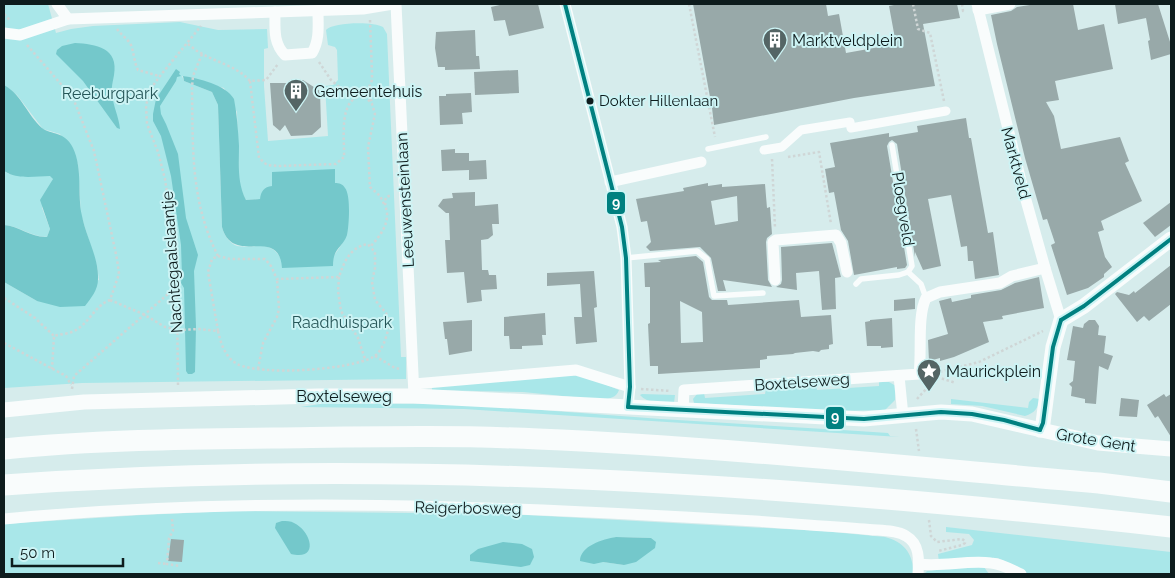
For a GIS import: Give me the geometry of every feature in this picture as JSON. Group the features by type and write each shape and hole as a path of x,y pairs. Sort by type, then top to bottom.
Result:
{"highway":[{"path":"4,449 63,443 138,440 391,436 536,438 664,446 1099,483 1171,492"},
{"path":"4,485 142,477 279,473 386,472 532,476 825,493 1039,512 1171,527"},
{"path":"1099,483 1171,486"}],"street":[{"path":"58,4 68,19"},
{"path":"4,33 20,35 68,19 268,10 318,11 336,7 363,10 394,4"},
{"name":"Leeuwensteinlaan","path":"394,4 414,390"},
{"path":"565,4 622,227 626,258 630,387 628,407"},
{"path":"978,7 1010,4"},
{"name":"Marktveld","path":"978,7 1044,268 1061,320"},
{"path":"268,10 278,48 285,55 312,53 316,47 318,37 318,11"},
{"path":"766,150 782,147 802,130 850,122 851,128 946,111"},
{"path":"610,182 701,162"},
{"path":"775,280 773,242 776,240 836,235 841,243 847,272"},
{"path":"1040,430 1043,423 1053,347 1061,320 1084,306 1171,239"},
{"path":"926,298 940,292 1000,284 1012,276 1044,268"},
{"name":"Boxtelseweg","path":"684,390 919,374 922,344 922,312 926,298"},
{"name":"Boxtelseweg","path":"4,410 94,402 318,396 414,390 576,370 630,387"},
{"path":"899,376 903,416"},
{"name":"Boxtelseweg","path":"414,390 683,410 864,419 903,416"},
{"path":"683,410 684,390"},
{"name":"Grote Gent","path":"903,416 942,412 972,414 1098,443 1171,449"},
{"name":"Reigerbosweg","path":"4,519 171,508 299,505 615,512 893,532 905,535 913,542 919,565"},
{"path":"919,565 993,563 1021,574"}],"lane":[{"path":"708,148 766,137"},
{"name":"Ploegveld","path":"892,146 912,266 908,272"},
{"path":"626,258 697,251 707,259 714,296 763,293"},
{"path":"856,284 861,279 899,275 908,272 922,284 926,298"}],"path":[{"path":"689,4 717,146"},
{"path":"913,4 918,29 930,33 946,111"},
{"name":"Nachtegaalslaantje","path":"178,385 179,330 170,215 165,180 158,152 147,124 146,105 152,88 160,76 188,44 211,13"},
{"path":"364,20 370,20 372,80 368,90 375,114 368,147 370,187 380,196 387,215 386,226 370,247"},
{"path":"114,23 118,32 127,39 132,48 138,70 160,76"},
{"path":"32,39 24,42 73,98 94,151 106,199 119,274 110,300"},
{"path":"188,44 202,54 230,67 250,81 259,158 267,165 336,164 341,161 344,157 345,149 343,118 352,101 361,96"},
{"path":"312,53 331,80 350,96 365,96 372,104"},
{"path":"202,54 193,76 192,87 194,165 198,199 207,234 218,256"},
{"path":"250,81 266,80 285,55"},
{"path":"766,150 772,160 776,240"},
{"path":"781,158 819,152 832,226 836,235"},
{"path":"384,204 386,196 405,191"},
{"path":"258,369 263,343 279,309 277,279 272,266 265,259 230,259 218,256 212,259 208,272 218,331 223,348 237,364 258,369 277,372 321,368 365,360 375,356 381,347 390,323 386,313 375,300 372,282 376,268 375,252 368,244 357,247 344,262 339,277 338,291 341,311 359,341 365,360"},
{"path":"277,279 339,277"},
{"path":"4,343 66,376 70,380 72,389 74,376 176,286"},
{"path":"4,298 35,318 54,336"},
{"path":"54,336 74,332 104,302 110,300 165,326 179,330 199,329 218,331"},
{"path":"916,402 936,375 990,358 1061,320"},
{"path":"52,369 54,336"},
{"path":"375,356 395,368 409,371 414,370"},
{"path":"936,375 956,383"},
{"path":"630,387 659,391 684,390"},
{"path":"168,565 169,538 173,531 171,508"},
{"path":"930,529 931,536 937,542 962,539 966,541 962,545 936,551"},
{"path":"158,563 180,566"}],"green space":[{"path":"4,4 48,4 56,33 93,26 180,22 218,30 267,29 268,48 264,49 264,86 268,141 328,136 325,86 333,85 338,80 337,50 335,47 328,45 326,30 336,25 353,23 383,27 387,34 401,357 406,357 406,379 82,383 4,388 4,282 37,301 99,280 97,266 81,215 78,164 60,134 43,129 17,95 4,85","holes":["182,76 224,88 237,112 239,180 246,200 260,199 272,186 272,172 335,183 342,244 333,257 333,266 281,259 277,253 267,247 237,246 229,241 222,227 218,105 212,92 184,81"]},
{"path":"4,171 9,174 51,176 53,179 42,208 50,229 47,237 41,237 4,225"},
{"path":"576,375 587,377 619,390 618,393 603,400 523,392 432,390 432,386"},
{"path":"879,382 889,382 896,386 895,400 885,410 841,411 694,403 693,399 697,394 704,393 705,398 765,394 766,389 816,386 817,390 879,386"},
{"path":"640,395 675,395 674,403 647,400"},
{"path":"1033,398 1040,399 1036,410 1025,416 982,406 951,404 951,399 1028,408 1029,402"},
{"path":"327,403 460,404 888,433 890,436 900,437 464,409 300,407"},
{"path":"232,511 506,514 822,531 892,539 898,542 910,555 913,574 4,574 4,524","holes":["616,537 651,538 624,565 603,562 596,544"]},
{"path":"946,527 1171,552 1171,574 1004,574 1016,567 998,558 939,562 938,554 972,545 974,540 969,534 946,532"},
{"path":"974,566 984,567 989,574 924,574 927,571"}],"shaded area":[{"path":"75,43 98,46 109,53 113,59 115,66 112,92 120,129 117,128 83,81 56,54 57,50 62,46"},
{"path":"176,69 180,72 181,76 177,77 160,106 161,114 178,154 186,218 198,255 194,271 196,327 195,372 192,374 188,374 186,371 184,288 181,283 181,245 171,176 161,136 153,121 156,99"},
{"path":"183,76 204,80 218,86 234,99 237,116 240,180 246,200 260,199 263,190 272,186 272,172 335,169 335,183 342,185 347,192 349,211 347,235 334,255 333,266 282,268 279,256 273,249 236,244 228,238 222,227 218,105 212,92 184,81"},
{"path":"4,85 15,94 42,128 66,139 76,156 82,216 98,271 97,287 85,306 60,307 37,301 4,282 4,225 15,227 36,236 47,237 50,229 40,200 53,179 50,176 21,177 4,171"},
{"path":"282,521 293,522 305,532 310,544 306,553 300,555 291,554 275,528 276,523"},
{"path":"616,537 651,538 656,542 655,548 636,562 624,565 603,562 594,564 580,561 581,556 588,547 605,539"},
{"path":"503,542 522,544 532,549 534,557 530,565 521,567 470,561 470,555 478,549"}],"building":[{"path":"504,4 538,4 544,28 509,36 505,20 494,21 491,7"},
{"name":"Marktveldplein","path":"693,4 826,4 828,16 839,14 846,53 896,44 889,6 899,4 957,4 960,18 923,24 935,86 854,98 714,125"},
{"path":"1036,4 1073,4 1078,30 1104,24 1113,69 1055,81 1059,100 1046,102 1054,116 1061,149 1120,137 1129,161 1125,163 1142,201 1101,221 1104,230 1098,232 1105,257 1112,267 1104,274 1104,277 1088,288 1067,295 1051,245 1055,243 1047,219 1043,220 1025,158 991,15 1011,11 1017,7"},
{"path":"1115,4 1158,4 1171,45 1171,54 1151,60 1146,18 1118,24"},
{"path":"475,30 476,56 479,56 480,69 445,70 445,67 438,67 435,48 436,32"},
{"path":"518,70 519,93 475,95 474,72"},
{"name":"Gemeentehuis","path":"295,80 303,80 320,91 321,127 312,135 291,136 285,125 280,131 273,125 270,83 295,83"},
{"path":"471,93 472,112 462,113 463,124 440,125 439,96"},
{"path":"966,118 988,233 993,232 999,275 975,279 973,261 968,261 967,246 961,247 951,195 928,199 941,266 923,270 915,252 915,257 897,144 892,140 887,146 907,265 905,268 897,269 897,267 854,275 848,241 841,230 834,192 829,193 825,169 835,167 830,143 889,133 889,137 918,132 917,126"},
{"path":"455,149 455,153 469,153 469,161 486,160 487,179 469,180 469,170 442,171 441,150"},
{"path":"708,183 708,186 722,184 722,187 765,184 767,208 770,207 772,234 767,238 766,242 768,280 772,287 723,280 726,291 718,291 711,258 700,247 650,251 646,247 651,242 647,221 641,222 636,199 684,191 683,188","holes":["737,196 738,221 715,225 711,201"]},
{"path":"475,192 475,206 498,204 499,224 492,224 493,235 488,239 481,240 482,270 488,270 489,275 496,275 497,289 481,290 482,301 467,303 464,272 447,273 445,240 450,240 449,213 446,213 438,206 443,199 453,198 452,193"},
{"path":"1171,202 1171,225 1155,237 1143,223"},
{"path":"832,243 841,277 835,278 836,309 822,310 819,271 796,273 797,290 776,287 781,284 782,280 781,247"},
{"path":"696,256 703,262 709,297 712,300 727,300 728,305 799,300 801,317 831,315 833,344 829,345 829,349 819,352 767,356 767,359 760,360 760,368 658,374 658,366 650,366 648,324 650,323 650,287 645,287 644,263 661,262 658,260","holes":["680,301 702,312 703,342 681,343"]},
{"path":"1171,265 1171,304 1149,321 1144,316 1137,322 1115,294 1117,292 1129,295 1134,291 1135,293"},
{"path":"594,271 597,307 594,308 597,342 576,344 574,317 582,317 580,284 547,286 547,273"},
{"path":"1039,277 1044,308 1002,316 1003,319 983,322 989,342 954,357 940,361 940,358 929,361 928,340 948,334 939,301 951,298 952,302 971,298 971,295 1001,290 1015,283"},
{"path":"915,298 915,309 894,311 894,300"},
{"path":"545,313 546,335 542,335 543,345 522,346 522,349 510,349 509,336 504,336 504,317"},
{"path":"892,318 893,347 867,346 865,322"},
{"path":"472,320 472,351 449,355 443,322"},
{"path":"1089,320 1095,320 1099,326 1098,335 1106,336 1104,353 1113,356 1108,370 1099,366 1096,404 1085,403 1085,399 1071,396 1072,387 1069,384 1073,381 1075,361 1067,360 1073,326 1083,328 1084,324"},
{"path":"1164,394 1166,397 1171,394 1171,437 1158,416 1155,418 1147,405"},
{"path":"1121,398 1139,400 1137,417 1119,416"},
{"path":"171,539 184,540 182,562 168,561"}],"transit line":[{"name":"9","path":"565,4 622,227 626,258 630,387 628,407"},
{"name":"9","path":"1061,320 1084,306 1171,239"},
{"name":"9","path":"1040,430 1043,423 1053,347 1061,320"},
{"name":"9","path":"628,407 864,419 941,412 972,414 1040,430"}],"place":[{"name":"Marktveldplein","path":"775,61"},
{"name":"Dokter Hillenlaan","path":"590,101"},
{"name":"Gemeentehuis","path":"296,112"},
{"name":"Maurickplein","path":"929,392"}],"park label":[{"name":"Reeburgpark","path":"110,93"},
{"name":"Raadhuispark","path":"342,322"}]}
